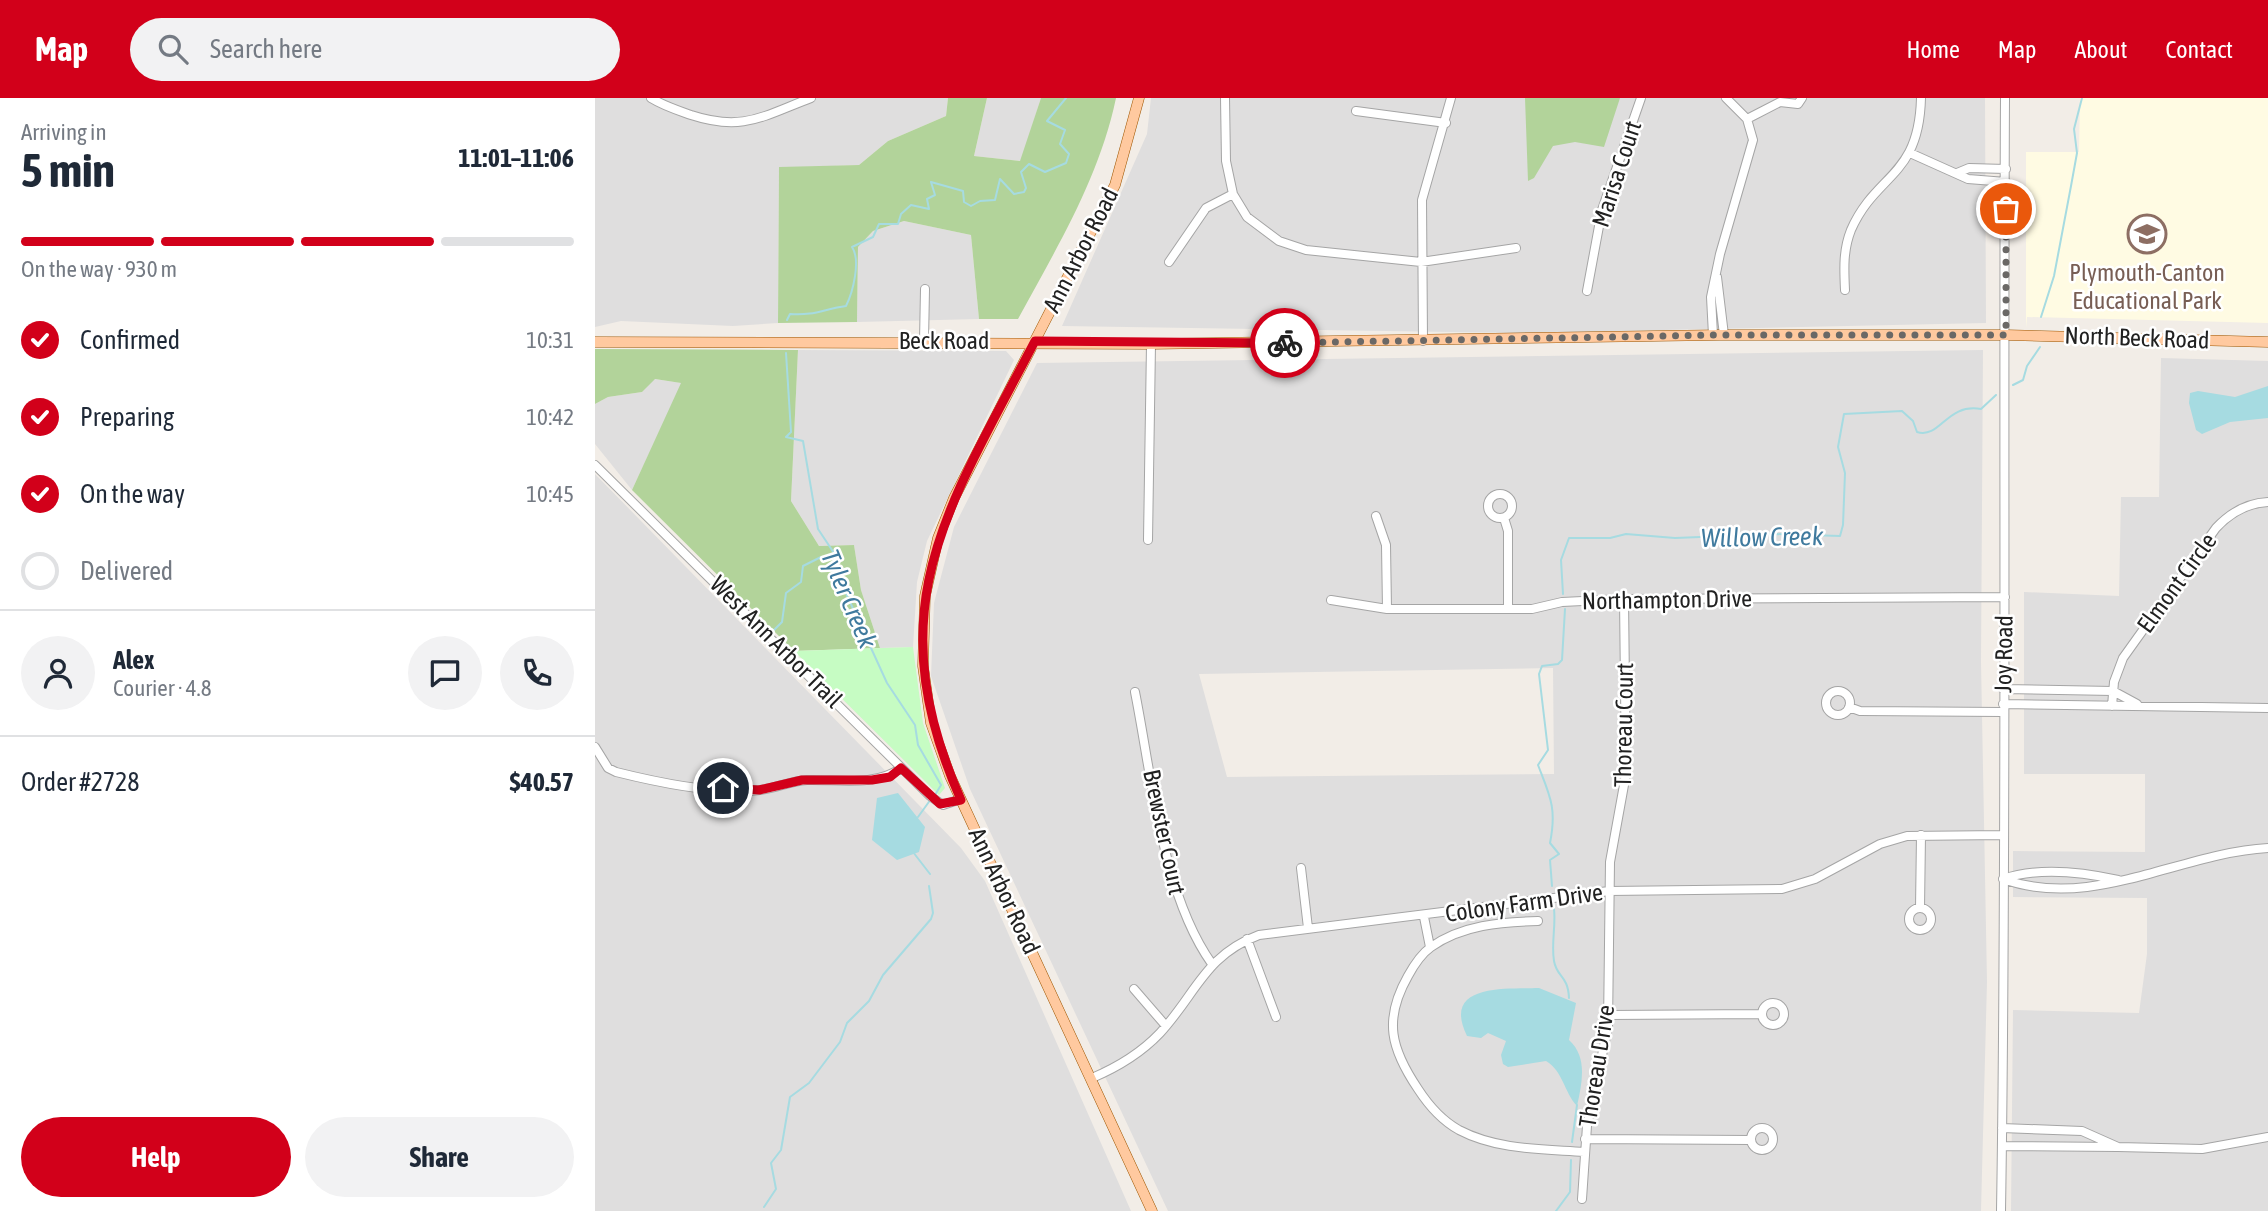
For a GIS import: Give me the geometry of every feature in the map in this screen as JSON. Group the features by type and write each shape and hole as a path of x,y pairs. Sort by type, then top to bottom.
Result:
{"main road":[{"name":"Ann Arbor Road","path":"1139,98 1115,185 945,519 925,596 922,651 928,708 942,756 1152,1211"},
{"name":"Beck Road","path":"595,342 1035,341 1151,344 1719,335 2006,335"},
{"name":"North Beck Road","path":"2006,335 2268,342"}],"street":[{"path":"651,98 668,107 730,124 745,123 811,98"},
{"path":"1226,98 1226,161 1233,194 1255,226 1287,245 1421,262 1515,248"},
{"path":"1423,341 1421,262 1424,191 1446,123 1451,98"},
{"name":"Marisa Court","path":"1587,291 1602,210 1641,98"},
{"path":"1719,335 1717,274 1753,133 1747,119 1726,98"},
{"path":"1747,119 1781,100 1793,105 1802,98"},
{"path":"1845,290 1844,264 1850,232 1910,153 1919,126 1921,98"},
{"name":"Joy Road","path":"2001,1211 2005,98"},
{"path":"1356,111 1446,123"},
{"path":"1910,153 1968,180 2006,182"},
{"path":"1957,173 1969,169 2005,169"},
{"path":"1169,262 1206,208 1233,194"},
{"path":"924,341 925,289"},
{"path":"1148,540 1151,344"},
{"name":"West Ann Arbor Trail","path":"595,465 932,798 943,804 961,800"},
{"name":"Elmont Circle","path":"2112,706 2113,691 2123,658 2216,528 2229,515 2241,509 2268,502"},
{"path":"1375,516 1386,545 1387,609"},
{"path":"1504,518 1508,531 1508,609"},
{"name":"Northampton Drive","path":"1331,600 1387,609 1508,609 1624,599 2005,597"},
{"name":"Thoreau Court","path":"1609,891 1611,848 1626,774 1624,599"},
{"path":"2003,689 2113,691 2137,704"},
{"path":"2050,690 2050,705"},
{"path":"2082,690 2082,705"},
{"name":"Brewster Court","path":"1135,692 1176,893 1191,931 1212,964"},
{"path":"1849,708 1860,711 2137,704 2268,708"},
{"path":"595,747 608,768 615,772 707,788 759,790 802,780 872,780 890,777 901,768"},
{"path":"1920,908 1921,835"},
{"name":"Colony Farm Drive","path":"1092,1077 1135,1055 1166,1026 1212,964 1247,939 1272,932 1424,917 1609,891 1782,889 1815,878 1880,845 1921,835 2003,835"},
{"path":"2003,879 2021,886 2094,887 2155,875 2242,850 2268,848"},
{"path":"1301,868 1308,928"},
{"path":"2003,879 2021,873 2053,873 2094,875 2121,881"},
{"name":"Thoreau Drive","path":"1582,1199 1585,1139 1604,1055 1609,1015 1609,891"},
{"path":"1424,917 1430,947"},
{"path":"1538,921 1482,925 1452,935 1430,947 1414,965 1404,984 1393,1025 1399,1060 1427,1103 1448,1123 1474,1136 1517,1147 1584,1152"},
{"path":"1247,939 1276,1017"},
{"path":"1134,989 1166,1026"},
{"path":"1609,1015 1762,1014"},
{"path":"2002,1128 2082,1131 2118,1147"},
{"path":"2002,1146 2203,1149 2268,1137"},
{"path":"1585,1139 1751,1140"}],"shaded area":[{"path":"595,98 948,98 946,116 888,141 859,165 779,168 778,323 733,326 621,321 595,327"},
{"path":"987,98 1041,98 1021,161 974,156"},
{"path":"1151,98 1985,98 1986,323 1520,333 1062,326 1147,134"},
{"name":"Plymouth-Canton Educational Park","path":"2080,98 2268,98 2268,323 2027,317 2026,328 2026,152 2079,152"},
{"path":"904,221 971,235 979,319 857,322 858,247 873,231"},
{"path":"798,350 1006,351 1014,360 927,541 917,582 913,647 880,648 861,590 854,545 819,546 791,501"},
{"path":"1983,350 1981,662 1987,982 1981,1211 1168,1211 970,789 931,676 934,603 954,527 1037,363","holes":["1553,668 1554,774 1227,777 1199,674"]},
{"path":"2161,358 2268,361 2268,1211 2011,1211 2013,1010 2139,1013 2147,954 2147,898 2013,897 2013,851 2145,852 2145,774 2024,774 2024,592 2119,596 2121,497 2159,497"},
{"path":"654,379 682,383 632,490 595,444 595,404 608,397 642,392"},
{"path":"595,474 961,848 985,881 1131,1211 595,1211"}],"green space":[{"path":"948,98 987,98 974,156 1020,161 1041,98 1116,98 1109,128 1088,185 1018,319 979,319 971,235 904,221 873,231 858,247 857,322 778,323 779,167 859,165 888,141 946,116"},
{"path":"1525,98 1620,98 1604,147 1575,142 1553,146 1534,178 1528,181"},
{"path":"595,349 798,350 791,501 819,546 854,545 861,590 880,648 794,651 632,490 681,383 655,379 642,392 608,397 595,404"},
{"path":"913,647 923,723 945,788 939,795 794,651"}],"water":[{"path":"2268,386 2268,418 2230,422 2202,434 2196,430 2189,403 2190,393 2198,391 2235,397"},
{"path":"898,793 925,827 919,852 897,860 872,840 877,798"},
{"path":"1539,988 1576,1003 1569,1040 1581,1062 1582,1079 1577,1106 1552,1065 1546,1061 1508,1067 1503,1064 1501,1055 1506,1041 1488,1033 1481,1038 1467,1036 1461,1019 1463,1006 1481,992"}],"waterway":[{"name":"Tyler Creek","path":"787,320 790,314 812,313 846,306 856,268 852,247 873,237 879,224 898,224 901,214 911,205 929,209 927,199 935,195 931,182 963,191 964,202 971,206 980,201 995,200 1000,179 1014,194 1024,192 1026,188 1021,172 1029,164 1045,172 1066,163 1069,154 1060,144 1065,130 1047,121 1066,98"},
{"name":"Willow Creek","path":"2041,317 2054,276 2071,186 2077,153 2074,129 2082,98"},
{"name":"Willow Creek","path":"2013,385 2023,380 2027,366 2040,347"},
{"name":"Tyler Creek","path":"786,353 791,432 786,437 803,441 818,529 834,553 833,575 845,591 887,683 915,725 918,745 941,785 935,795"},
{"name":"Willow Creek","path":"1563,594 1561,560 1569,538 1610,538 1626,534 1675,538 1775,534 1840,536 1843,525 1845,473 1838,447 1844,414 1902,411 1913,421 1917,432 1925,433 1960,411 1981,409 1996,395"},
{"path":"774,630 782,622 786,593 801,582 803,566 821,557 832,559"},
{"name":"Willow Creek","path":"1552,886 1550,860 1559,854 1550,843 1553,820 1551,803 1538,765 1548,750 1539,674 1542,666 1558,664 1562,660 1565,609"},
{"name":"Tyler Creek","path":"918,817 931,799"},
{"name":"Tyler Creek","path":"913,852 930,874"},
{"name":"Tyler Creek","path":"764,1207 776,1189 771,1163 781,1150 790,1097 809,1083 840,1042 847,1023 869,1001 883,975 931,919 933,913 929,886"},
{"name":"Willow Creek","path":"1554,909 1554,961 1557,971 1567,985 1569,998"},
{"name":"Willow Creek","path":"1572,1142 1577,1105"},
{"name":"Willow Creek","path":"1556,1211 1570,1192 1571,1160"}],"way so far":[{"path":"1285,343 1719,335 2006,335 2006,209"}],"place":[{"name":"Plymouth-Canton Educational Park","path":"2147,234"}],"route":[{"path":"723,788 759,790 802,780 872,780 890,777 901,768 940,804 961,800 942,756 928,708 922,651 925,596 945,519 1035,341 1285,343"}]}
